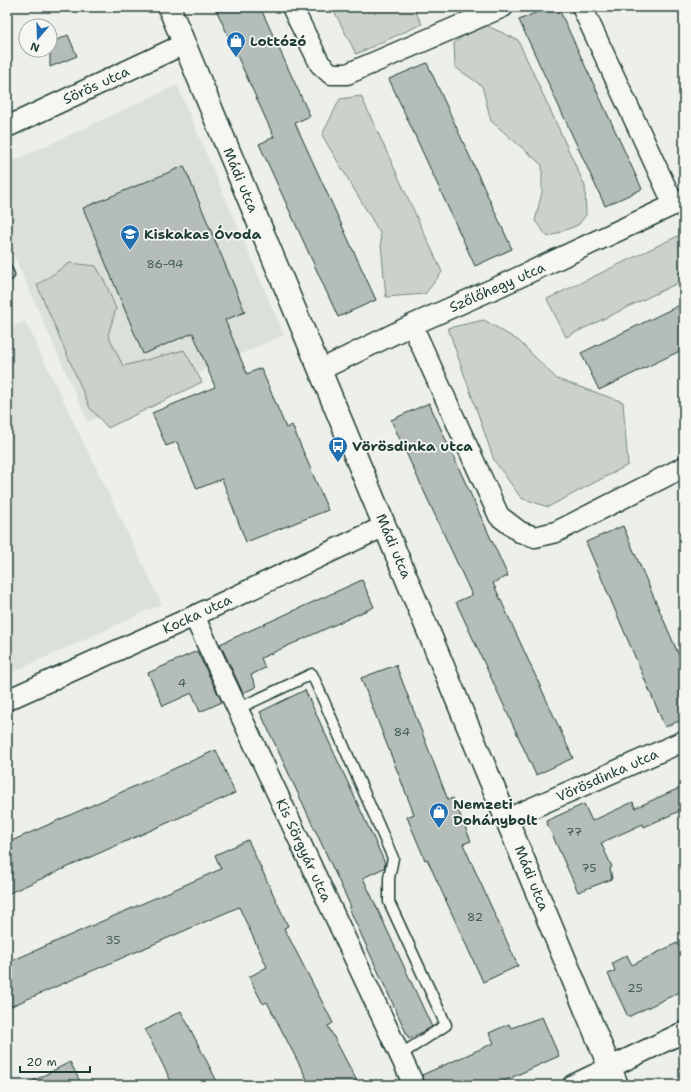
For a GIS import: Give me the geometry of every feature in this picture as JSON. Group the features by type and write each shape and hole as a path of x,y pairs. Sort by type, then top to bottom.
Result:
{"street":[{"name":"Mádi utca","path":"169,7 613,1076"},
{"path":"292,7 320,64 331,74 347,74 503,7"},
{"name":"Szőlőhegy utca","path":"320,370 412,325 679,203 582,7"},
{"name":"Sörös utca","path":"7,127 184,44"},
{"path":"412,325 499,516 520,532 535,537 556,532 684,467"},
{"name":"Kocka utca","path":"7,700 194,616 385,526"},
{"name":"Kis Sörgyár utca","path":"194,616 414,1085"},
{"name":"Vörösdinka utca","path":"507,819 684,741"},
{"path":"573,1085 613,1076 684,1032"}],"lane":[{"path":"237,709 312,674 394,858 388,878 389,902 446,1025 400,1055"}],"shaded area":[{"path":"332,7 413,7 422,24 356,54"},
{"path":"481,23 518,40 585,186 586,215 578,225 548,237 535,221 542,192 542,165 491,121 482,86 455,67 454,43"},
{"name":"Kiskakas Óvoda","path":"177,85 284,335 88,422 7,240 7,164"},
{"path":"361,96 442,272 425,294 386,297 380,233 322,135 340,99"},
{"path":"684,233 684,280 566,337 547,299"},
{"path":"70,263 96,266 106,284 116,309 108,335 123,366 184,350 202,382 108,428 90,408 37,285"},
{"path":"484,320 519,341 557,379 623,402 628,465 548,507 521,498 494,460 448,328"},
{"path":"25,321 162,604 7,675 7,330"}],"building":[{"path":"215,7 260,7 310,116 295,123 376,300 338,317 259,144 274,137"},
{"path":"549,7 558,7 642,189 605,206 519,20"},
{"path":"68,35 77,56 50,67 50,58 58,58 58,39"},
{"path":"427,63 512,249 475,266 389,79"},
{"path":"184,166 245,312 225,320 247,374 261,368 286,428 292,425 328,510 246,542 222,479 197,489 177,442 166,446 152,413 215,387 193,333 143,354 83,208"},
{"path":"684,303 684,349 599,390 581,353"},
{"path":"429,403 508,576 493,583 573,758 536,775 456,602 472,595 391,420"},
{"path":"623,526 684,667 684,719 665,727 586,542"},
{"path":"362,580 374,607 261,658 265,668 251,675 256,687 243,693 220,644"},
{"path":"197,651 222,702 200,712 192,693 163,706 148,673"},
{"path":"396,665 448,800 453,798 471,841 463,844 518,966 483,982 427,859 425,860 407,817 414,814 361,678"},
{"path":"305,690 385,863 384,868 363,878 432,1027 409,1039 349,908 351,907 260,712"},
{"path":"216,750 235,793 7,894 7,843"},
{"path":"684,786 684,809 644,827 643,824 601,843 612,867 610,868 612,879 578,892 546,821 584,804 592,821 633,802 635,808"},
{"path":"248,840 288,926 284,928 333,1023 328,1026 359,1085 310,1085 267,1002 263,1004 249,977 267,967 239,907 7,1008 7,963 221,869 215,855"},
{"path":"677,943 679,947 684,945 684,990 628,1017 608,974 615,971 612,963 627,955 632,965"},
{"path":"181,1011 219,1085 173,1085 145,1030"},
{"path":"542,1017 559,1056 495,1085 425,1085 422,1075 494,1043 489,1033 509,1024 511,1028"},
{"path":"70,1062 82,1085 25,1085"}],"place":[{"name":"Lottózó","path":"236,58"},
{"name":"Kiskakas Óvoda","path":"130,251"},
{"name":"Vörösdinka utca","path":"338,463"},
{"name":"Nemzeti Dohánybolt","path":"439,829"}]}
